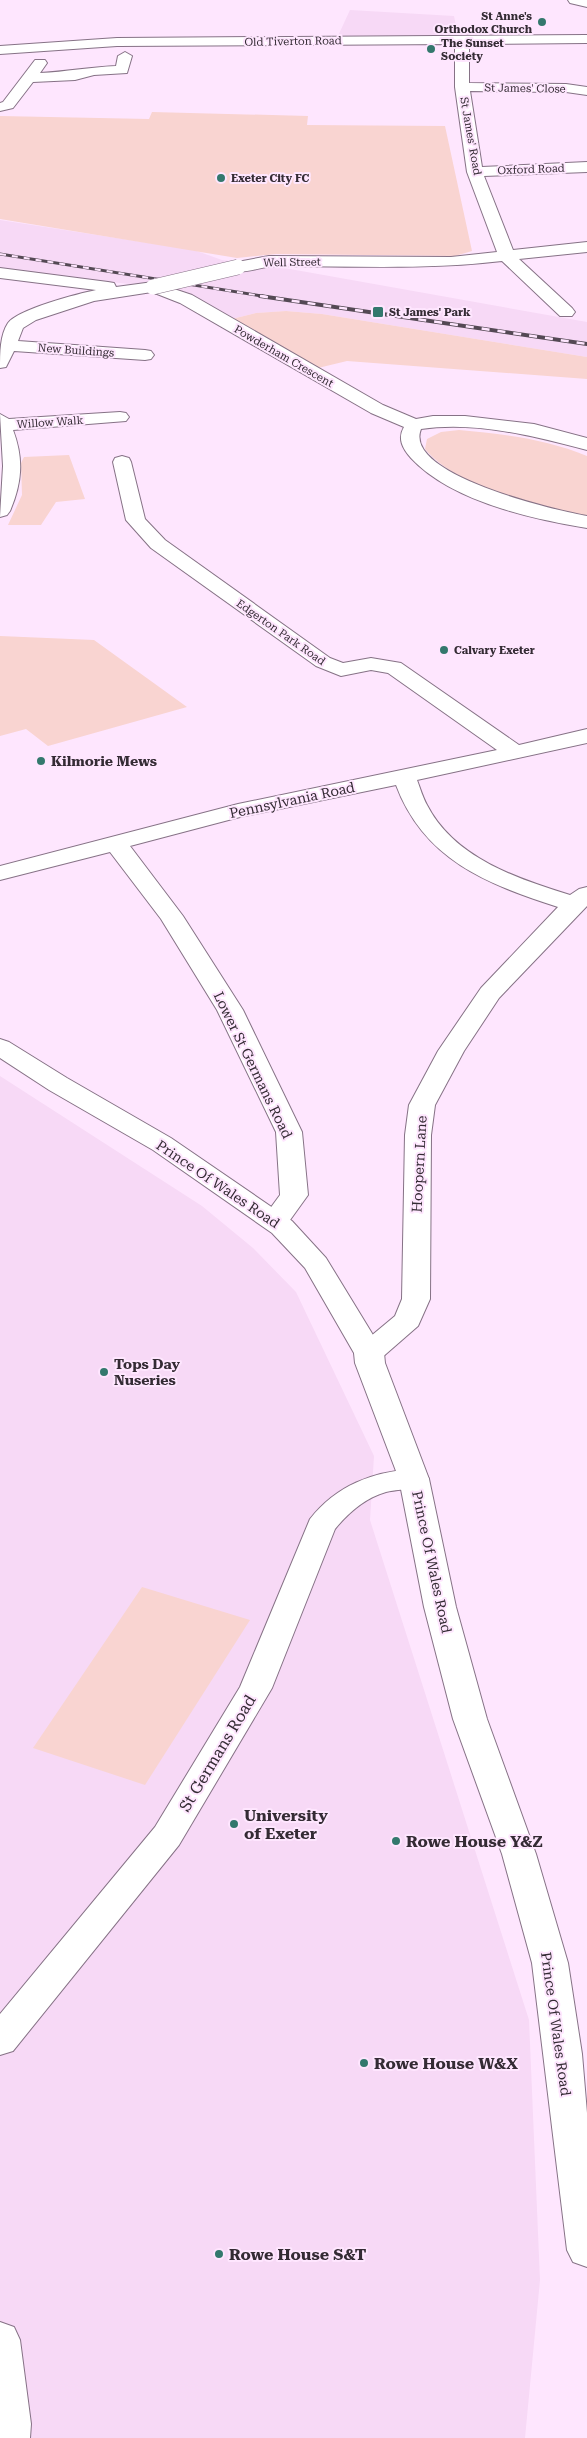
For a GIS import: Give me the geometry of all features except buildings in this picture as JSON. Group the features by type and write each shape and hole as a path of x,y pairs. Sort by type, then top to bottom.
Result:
{"street":[{"path":"575,0 587,3"},
{"name":"Old Tiverton Road","path":"0,50 152,42 587,39"},
{"name":"St James' Road","path":"462,40 462,87 475,172 507,257"},
{"path":"0,107 8,105 31,78 50,47"},
{"path":"31,78 75,76 94,71 122,70 125,56"},
{"name":"St James' Close","path":"462,87 566,88 587,91"},
{"name":"Oxford Road","path":"475,172 587,167"},
{"name":"Well Street","path":"0,363 6,345 8,324 66,303 122,291 153,287 269,260 450,262 587,247"},
{"path":"507,257 566,312"},
{"path":"0,273 103,286 122,291"},
{"name":"Powderham Crescent","path":"153,287 186,299 377,409 414,425"},
{"name":"New Buildings","path":"6,345 145,355"},
{"name":"Willow Walk","path":"1,422 101,426 120,417"},
{"path":"0,511 8,493 13,455 1,422"},
{"path":"587,444 534,430 464,422 434,422 414,425 410,432 411,446 428,463 481,494 508,504 558,517 587,522"},
{"name":"Edgerton Park Road","path":"122,462 136,520 158,544 323,662 341,670 371,664 394,666 515,753"},
{"name":"Pennsylvania Road","path":"0,873 238,811 405,777 587,736"},
{"path":"405,777 409,791 424,822 469,863 515,886 580,899"},
{"name":"Lower St Germans Road","path":"115,843 171,916 230,1010 289,1132 292,1144 290,1152 294,1195 275,1221"},
{"name":"Hoopern Lane","path":"369,1353 408,1320 416,1299 418,1135 422,1104 429,1088 466,1026 490,993 580,899"},
{"name":"Prince Of Wales Road","path":"0,1047 58,1084 162,1144 275,1221 316,1264 369,1353 370,1363 414,1479 440,1607 470,1719 518,1854 550,1963 587,2250"},
{"name":"St Germans Road","path":"0,2040 167,1836 256,1688 321,1526 333,1510 356,1493 390,1480 414,1479"},
{"path":"0,2340 10,2424 9,2438"}],"shaded area":[{"path":"350,10 454,16 458,36 338,36"},
{"path":"152,112 308,116 307,125 445,126 472,251 455,256 276,254 237,258 0,219 0,116 149,119"},
{"path":"0,220 194,250 222,260 290,269 587,322 587,357 322,314 286,311 256,313 228,320 183,293 140,283 130,284 0,271"},
{"path":"286,311 322,314 587,357 587,379 347,361 318,368 228,320 256,313"},
{"path":"459,430 540,441 587,456 587,517 523,501 478,485 457,475 439,463 425,449 427,439 441,432"},
{"path":"69,455 85,499 56,502 41,525 8,525 22,495 21,463 24,457"},
{"path":"0,636 94,640 187,707 48,746 26,729 0,736"},
{"name":"University of Exeter","path":"0,1076 202,1206 253,1248 296,1292 374,1456 370,1520 529,2020 540,2280 525,2438 0,2438"},
{"path":"142,1587 250,1620 145,1785 33,1748"}],"railway":[{"path":"0,254 268,297"},
{"path":"260,296 587,344"}],"place":[{"name":"St Anne's Orthodox Church","path":"542,22"},
{"name":"The Sunset Society","path":"431,49"},
{"name":"Exeter City FC","path":"221,178"},
{"name":"St James' Park","path":"378,312"},
{"name":"Calvary Exeter","path":"444,650"},
{"name":"Kilmorie Mews","path":"41,761"},
{"name":"Tops Day Nuseries","path":"104,1372"},
{"name":"University of Exeter","path":"234,1824"},
{"name":"Rowe House Y&Z","path":"396,1841"},
{"name":"Rowe House W&X","path":"364,2063"},
{"name":"Rowe House S&T","path":"219,2254"}]}
